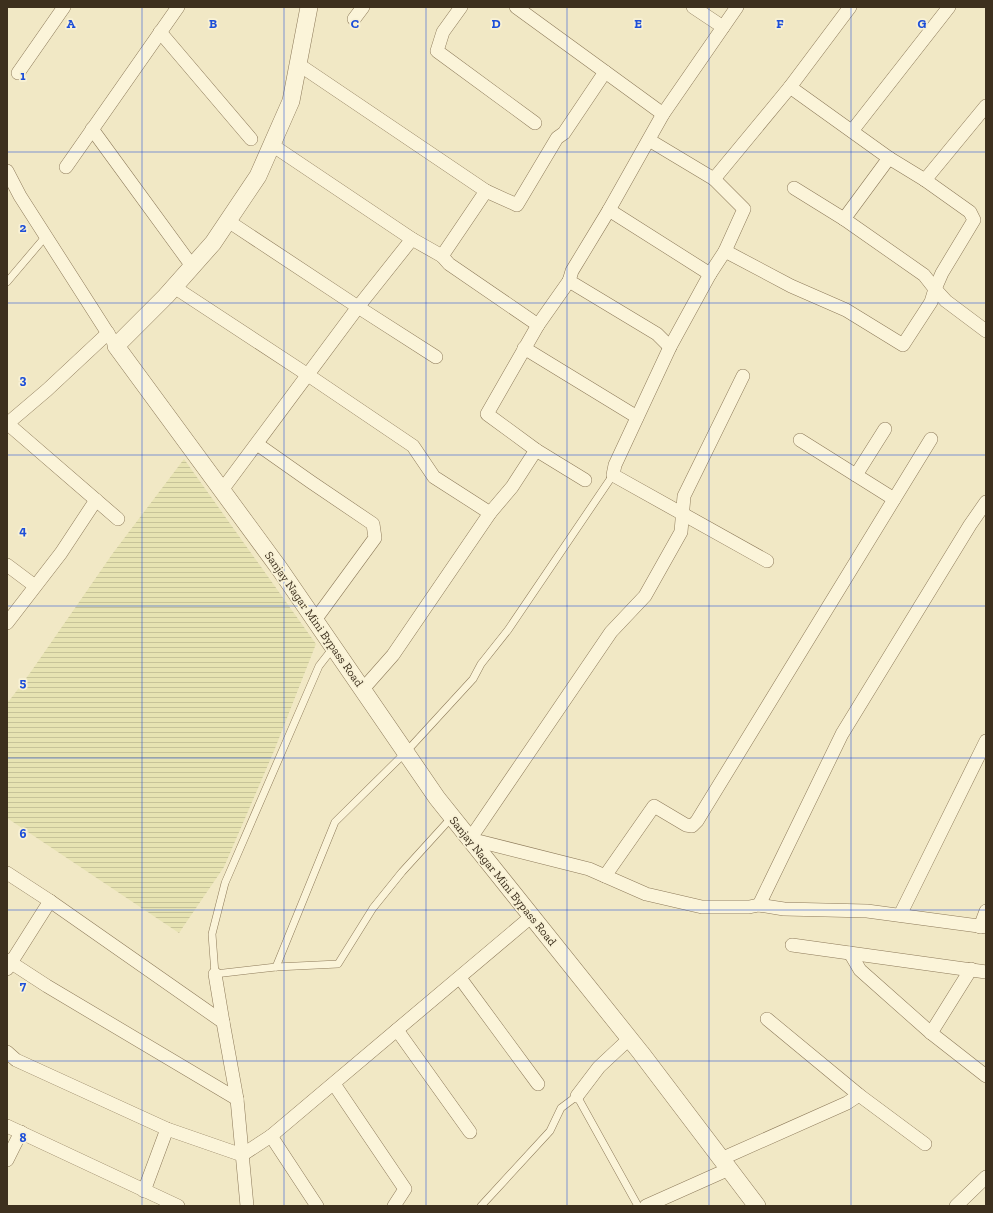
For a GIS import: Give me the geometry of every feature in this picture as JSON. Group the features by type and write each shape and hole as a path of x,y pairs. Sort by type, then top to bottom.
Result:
{"street":[{"path":"18,73 64,7"},
{"path":"66,167 178,7"},
{"path":"118,519 7,424 174,287 213,243 258,176 291,101 309,7"},
{"path":"354,19 363,7"},
{"path":"461,7 443,32 437,51 535,123"},
{"path":"516,7 663,114"},
{"path":"693,7 723,27"},
{"path":"585,480 536,450 487,414 538,325 569,281 572,271 609,210 663,114 737,7"},
{"path":"714,179 790,87 850,7"},
{"path":"852,131 949,7"},
{"path":"160,32 251,139"},
{"path":"298,64 486,190 517,205 557,138 564,133 605,72"},
{"path":"725,251 791,286 846,310 903,345 931,302 942,273 974,220 970,212 925,180 889,158 790,87"},
{"path":"925,180 986,106"},
{"path":"92,129 192,266"},
{"path":"649,140 714,179 744,209 725,251 710,274 670,347 615,465 613,475 767,561"},
{"path":"272,145 412,239 442,256 449,264 538,325"},
{"path":"844,220 889,158"},
{"path":"7,171 20,196 112,339"},
{"path":"794,188 844,220 924,275 946,301 986,331"},
{"path":"442,256 486,190"},
{"path":"609,210 710,274"},
{"path":"228,221 436,357"},
{"path":"222,490 358,307 412,239"},
{"path":"569,281 657,334 670,347"},
{"path":"174,287 413,446 434,477 490,513"},
{"name":"Sanjay Nagar Mini Bypass Road","path":"112,339 279,568 437,798 629,1039 758,1206"},
{"path":"524,348 638,417"},
{"path":"743,376 684,496 681,532 645,596 611,632 470,839 589,869 646,894 702,907 749,907 759,905 784,909 867,911 983,927 986,911"},
{"path":"856,475 885,429"},
{"path":"605,876 654,806 686,825 692,826 697,821 931,439"},
{"path":"800,440 894,499"},
{"path":"257,444 373,524 375,538 315,620"},
{"path":"363,689 393,655 490,513 512,487 536,450"},
{"path":"7,624 61,553 96,500"},
{"path":"759,905 842,734 970,525 986,502"},
{"path":"7,565 35,586"},
{"path":"900,915 986,741"},
{"path":"7,873 50,901 223,1022"},
{"path":"50,901 8,964 237,1099"},
{"path":"242,1155 271,1136 532,916"},
{"path":"792,946 986,972"},
{"path":"850,953 860,970 931,1034 986,1076"},
{"path":"931,1034 971,969"},
{"path":"215,974 237,1099 247,1206"},
{"path":"460,978 538,1084"},
{"path":"767,1019 859,1094 925,1144"},
{"path":"397,1030 470,1132"},
{"path":"577,1096 599,1067 629,1039"},
{"path":"7,1052 16,1060 167,1130 242,1155"},
{"path":"334,1084 405,1189 394,1206"},
{"path":"646,1206 725,1164 847,1103 859,1094"},
{"path":"7,1126 178,1206"},
{"path":"144,1191 167,1130"},
{"path":"7,1160 21,1132"},
{"path":"271,1136 317,1206"},
{"path":"956,1206 986,1177"}],"lane":[{"path":"7,282 46,236"},
{"path":"276,967 335,822 406,752 473,679 481,664 508,630 613,475"},
{"path":"334,647 319,666 225,883 212,934 215,974 276,967 338,964 372,908 402,872 452,817"},
{"path":"481,1206 550,1131 561,1108 577,1096 638,1206"}],"shaded area":[{"path":"184,459 316,644 274,751 224,867 179,933 7,818 7,700 9,701 30,673 113,553"}]}
